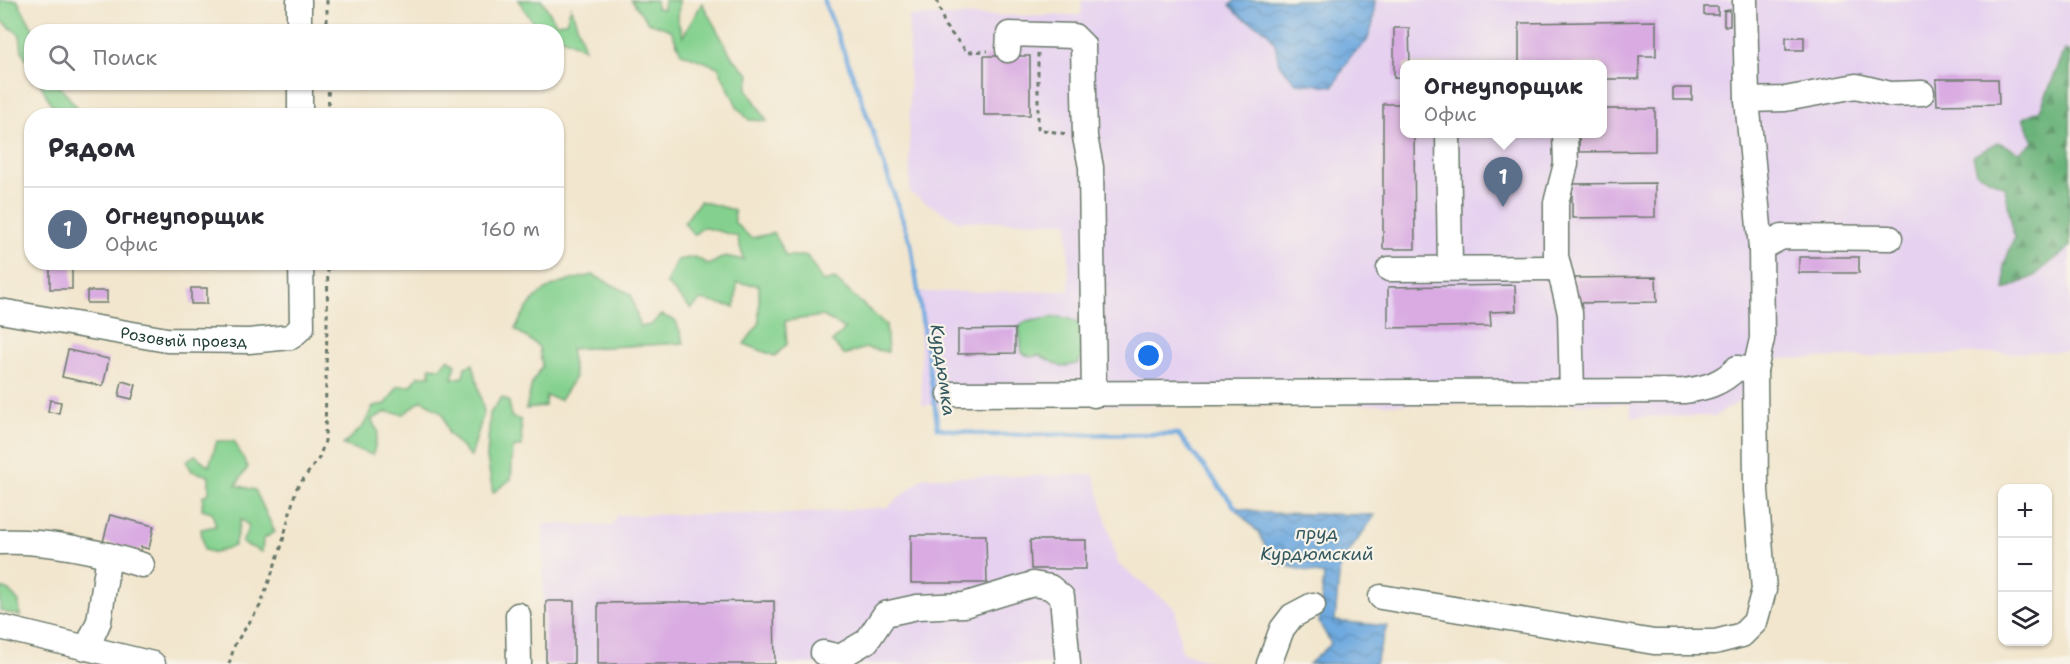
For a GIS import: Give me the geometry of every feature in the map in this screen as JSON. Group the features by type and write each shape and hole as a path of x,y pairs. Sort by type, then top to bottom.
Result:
{"street":[{"path":"299,0 299,24"},
{"path":"1381,597 1654,642 1715,642 1742,635 1755,622 1764,590 1756,490 1755,370 1762,339 1761,249 1746,100 1745,0"},
{"path":"1008,51 1009,34 1074,36 1080,39 1083,45 1085,137 1090,167 1094,395"},
{"path":"1746,100 1785,99 1856,86 1890,94 1922,93"},
{"path":"300,90 300,108"},
{"path":"1448,138 1450,268"},
{"path":"1565,138 1566,164 1556,203 1558,268 1570,313 1572,392"},
{"path":"1761,249 1782,237 1890,238"},
{"path":"1389,269 1558,268"},
{"name":"Розовый проезд","path":"0,311 167,340 249,341 291,337 302,327 301,270"},
{"path":"950,394 1684,391 1708,387 1725,380 1737,368 1755,370"},
{"path":"0,542 21,541 109,555 142,565"},
{"path":"87,648 99,621 109,555"},
{"path":"823,653 840,657 867,641 885,614 917,607 964,604 1033,584 1050,586 1062,597 1068,664"},
{"path":"1269,664 1282,629 1292,616 1313,605"},
{"path":"518,615 519,664"},
{"path":"0,627 153,664"}],"path":[{"path":"327,0 327,24"},
{"path":"937,0 945,26 967,52 1038,49 1038,129 1085,137"},
{"path":"328,90 328,108"},
{"path":"228,664 235,644 260,606 281,548 296,489 319,458 325,441 328,270"}],"shaded area":[{"path":"1082,0 2070,0 2070,351 1777,359 1761,389 1715,416 1632,417 1630,404 922,405 919,292 1069,291 1068,222 958,221 910,193 909,16 1081,15"},
{"path":"1094,475 1118,564 1175,608 1182,652 1219,664 543,664 543,524 612,526 617,515 790,514 888,507 924,477"}],"green space":[{"path":"0,0 17,0 30,24 24,24 24,56 20,35 0,20"},
{"path":"518,0 542,0 556,23 566,22 571,7 585,49 564,38 564,24 534,24"},
{"path":"631,0 656,0 656,8 663,9 664,0 679,0 678,22 683,36 702,3 732,57 750,75 747,89 767,121 749,120 738,108 718,67 681,53 671,30 648,22"},
{"path":"2065,50 2070,52 2070,247 2034,276 2005,290 2004,265 2014,238 2005,187 1977,173 1973,156 1998,142 2019,152 2034,142 2023,118 2040,110"},
{"path":"44,90 63,90 77,108 53,108"},
{"path":"700,201 734,210 735,223 751,238 774,233 786,256 807,256 823,282 835,279 886,325 888,352 866,348 844,355 832,342 845,329 823,316 785,321 787,344 775,356 744,344 759,324 759,285 737,283 735,307 701,300 691,309 666,283 677,260 695,257 709,265 725,256 744,260 737,236 703,227 694,235 684,223"},
{"path":"593,275 631,294 640,327 651,325 661,315 676,321 684,343 570,349 575,377 560,400 546,396 545,406 526,409 532,383 542,366 539,347 515,329 530,305 545,290"},
{"path":"1056,317 1074,321 1082,331 1084,345 1079,363 1062,367 1039,355 1031,357 1022,353 1019,327 1025,322"},
{"path":"448,359 456,364 452,379 463,377 465,367 473,364 484,412 471,457 448,433 443,414 422,400 404,414 386,412 371,420 378,431 373,455 343,445 364,425 373,406 386,404 398,386 411,386 418,376 430,376 430,367 441,368"},
{"path":"502,397 509,402 511,417 521,420 522,446 513,448 511,479 493,493 487,458 490,413"},
{"path":"217,441 234,441 248,467 236,485 255,490 275,532 263,539 262,552 242,543 249,526 241,519 234,546 215,553 204,550 201,529 216,526 212,512 202,509 203,496 209,493 209,476 192,471 186,461 195,455 209,466"},
{"path":"0,588 8,590 19,602 20,616 0,611"}],"water":[{"path":"1236,0 1375,0 1373,23 1367,41 1350,57 1334,86 1296,83 1279,64 1275,43 1266,30 1243,18 1230,5"},
{"name":"пруд Курдюмский","path":"1233,507 1268,513 1375,515 1340,565 1335,621 1387,626 1375,664 1309,664 1331,644 1319,622 1324,575 1274,563 1258,532"}],"building":[{"path":"1704,7 1718,7 1718,15 1704,15"},
{"path":"1730,10 1730,26 1724,26 1724,11"},
{"path":"1656,21 1656,56 1639,56 1639,79 1607,79 1607,60 1519,60 1519,23"},
{"path":"1394,28 1409,28 1410,60 1400,60 1400,78 1394,78"},
{"path":"1786,37 1804,37 1804,50 1786,50"},
{"path":"984,56 1030,56 1030,115 984,115"},
{"path":"1936,79 1998,79 1999,104 1937,105"},
{"path":"1673,88 1692,88 1692,100 1673,100"},
{"path":"1383,104 1400,104 1400,138 1414,138 1415,249 1383,249"},
{"path":"1607,109 1655,109 1655,151 1579,152 1579,138 1607,138"},
{"path":"1655,183 1655,217 1572,218 1572,184"},
{"path":"1799,257 1859,257 1859,273 1799,273"},
{"path":"50,270 72,270 72,289 50,289"},
{"path":"1656,277 1657,302 1575,303 1575,278"},
{"path":"1515,285 1516,311 1490,312 1491,326 1388,328 1388,287"},
{"path":"191,288 207,288 207,304 191,304"},
{"path":"87,291 107,291 107,303 87,303"},
{"path":"1015,329 1015,353 958,354 958,330"},
{"path":"68,350 109,359 103,386 62,377"},
{"path":"122,381 136,385 132,399 119,396"},
{"path":"50,400 61,402 59,413 48,412"},
{"path":"110,515 154,526 149,549 141,547 140,551 103,542"},
{"path":"911,535 986,535 987,583 911,583"},
{"path":"1030,540 1086,540 1086,569 1031,569"},
{"path":"546,601 574,601 574,664 546,664"},
{"path":"774,601 775,664 598,664 598,603"}],"waterway":[{"name":"Курдюмка","path":"824,0 858,89 911,244 938,428 988,435 1178,434 1236,508"}],"place":[{"name":"Огнеупорщик","path":"1503,207"}]}
